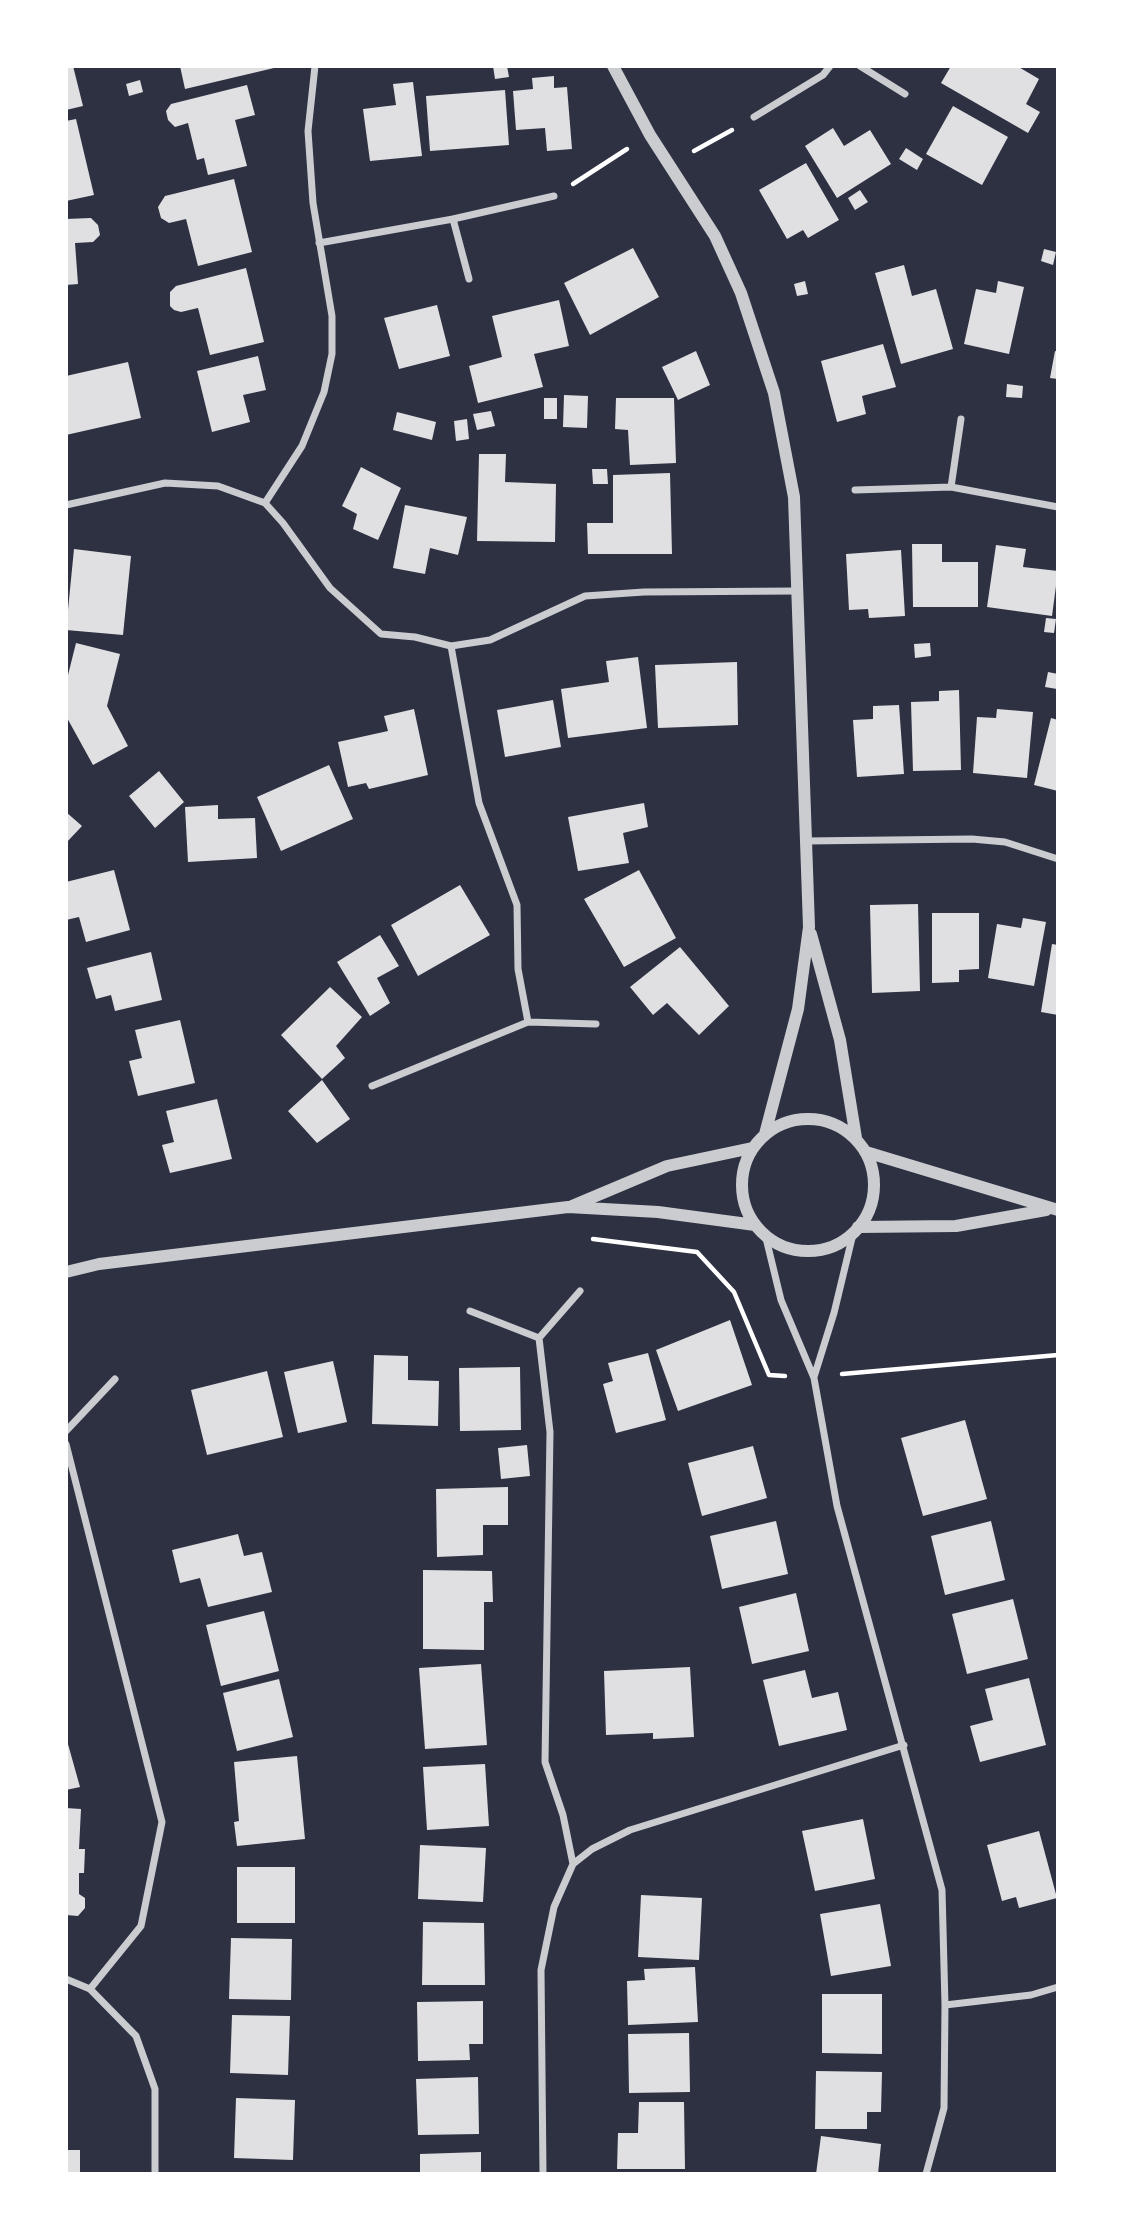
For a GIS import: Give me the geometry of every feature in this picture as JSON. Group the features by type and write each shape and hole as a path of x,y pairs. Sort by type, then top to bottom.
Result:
{"street":[{"path":"265,503 302,446 327,379 332,354 332,316 319,243 308,131 315,66"},
{"path":"613,66 650,135 715,236 741,293 774,393 794,498 809,927 798,1009 765,1134"},
{"path":"754,117 823,75 830,66"},
{"path":"860,66 905,94"},
{"path":"319,243 453,219 554,196"},
{"path":"453,219 469,279"},
{"path":"951,487 961,419"},
{"path":"66,505 164,483 218,486 265,503 283,523 330,589 381,634 415,637 451,646 490,640 585,596 643,592 797,591"},
{"path":"855,490 951,487 1058,507"},
{"path":"451,646 479,803 517,905 518,969 528,1022"},
{"path":"805,842 972,839 1005,842 1058,859"},
{"path":"809,927 840,1040 856,1138"},
{"path":"372,1086 528,1022 596,1024"},
{"path":"66,1272 99,1264 568,1207 658,1212 760,1230 792,1249 813,1251 835,1246 855,1231 866,1216 875,1187 866,1152 856,1138 839,1126 820,1120 800,1119 782,1124 765,1134 752,1148 741,1184 745,1206 760,1230 781,1300 814,1378 837,1506 942,1890 944,2108 926,2174"},
{"path":"568,1207 667,1166 752,1148"},
{"path":"866,1152 1054,1209"},
{"path":"855,1231 956,1226 1054,1209"},
{"path":"814,1378 855,1231"},
{"path":"573,1864 563,1815 545,1762 550,1432 539,1338 580,1291"},
{"path":"470,1311 539,1338"},
{"path":"66,1430 115,1379"},
{"path":"66,1444 162,1822 141,1926 90,1989"},
{"path":"543,2174 541,1970 554,1907 573,1864 592,1849 630,1830 904,1745"},
{"path":"66,1979 90,1989 135,2036 155,2089 155,2174"},
{"path":"945,2005 1031,1995 1058,1987"}],"path":[{"path":"671,164 754,117"},
{"path":"554,196 650,135"},
{"path":"586,1236 597,1240 696,1252 734,1293 769,1375 814,1378 897,1367 1058,1355"}],"building":[{"path":"66,66 73,66 83,106 66,110"},
{"path":"180,66 274,66 274,68 185,89"},
{"path":"493,66 507,66 509,77 495,79"},
{"path":"951,66 1017,66 1039,79 1026,104 1040,112 1028,133 941,83"},
{"path":"554,76 554,88 567,87 572,149 547,151 545,128 516,130 513,91 533,89 532,78"},
{"path":"140,80 143,92 129,96 126,84"},
{"path":"413,82 422,156 370,161 363,109 396,105 393,84"},
{"path":"247,85 255,115 235,120 247,166 208,175 204,158 197,160 188,123 175,127 168,120 166,111 171,104"},
{"path":"505,90 509,145 430,151 426,96"},
{"path":"953,106 1008,137 982,185 926,154"},
{"path":"76,119 94,195 66,201 66,121"},
{"path":"833,128 844,146 870,130 891,164 837,198 805,146"},
{"path":"906,148 923,159 917,170 899,159"},
{"path":"806,163 839,220 808,238 803,230 787,239 759,190"},
{"path":"234,179 252,252 198,266 186,219 169,223 161,218 158,207 165,196"},
{"path":"860,190 868,202 855,210 848,198"},
{"path":"91,218 98,225 100,235 93,242 75,243 78,284 66,285 66,219"},
{"path":"633,248 659,297 590,335 564,283"},
{"path":"1044,249 1056,252 1053,265 1041,261"},
{"path":"904,265 912,296 936,289 953,349 901,364 875,273"},
{"path":"246,268 264,342 210,355 198,308 181,312 174,310 170,306 170,292 176,286"},
{"path":"805,281 808,294 797,296 794,284"},
{"path":"998,281 1024,287 1009,354 964,344 976,289 996,293"},
{"path":"559,300 569,346 534,354 543,387 478,403 469,366 502,357 492,316"},
{"path":"437,305 450,356 399,369 384,318"},
{"path":"883,344 896,387 862,396 866,414 837,422 821,361"},
{"path":"696,351 710,385 678,400 662,367"},
{"path":"1055,351 1058,352 1058,379 1050,378"},
{"path":"258,356 266,390 243,395 250,422 212,432 197,371"},
{"path":"128,362 141,418 66,435 66,376"},
{"path":"1007,384 1023,386 1022,398 1006,397"},
{"path":"564,395 588,396 587,428 563,427"},
{"path":"544,398 557,398 557,419 544,419"},
{"path":"616,398 674,398 676,463 630,465 628,430 615,429"},
{"path":"491,411 495,426 477,430 473,414"},
{"path":"397,412 436,422 432,440 393,430"},
{"path":"467,419 469,439 456,441 454,421"},
{"path":"479,454 506,454 505,482 556,484 555,542 477,541"},
{"path":"361,467 401,488 378,540 353,529 357,514 342,506"},
{"path":"592,469 607,469 608,484 593,484"},
{"path":"670,473 672,554 588,554 587,523 613,523 613,475"},
{"path":"405,505 467,517 458,555 430,548 425,574 393,568"},
{"path":"912,544 942,544 942,562 978,562 978,607 913,607"},
{"path":"996,545 1026,549 1023,567 1058,571 1052,616 987,607"},
{"path":"74,549 131,556 123,635 66,630"},
{"path":"901,550 905,616 869,618 868,609 849,610 846,554"},
{"path":"1046,618 1056,619 1054,633 1044,632"},
{"path":"76,643 120,654 107,706 128,746 93,765 66,716 66,683"},
{"path":"930,643 931,656 915,658 914,644"},
{"path":"638,657 647,728 568,738 561,689 609,682 606,661"},
{"path":"737,662 738,725 658,728 655,665"},
{"path":"1048,672 1058,674 1057,689 1045,687"},
{"path":"959,690 961,770 913,771 911,702 939,701 939,691"},
{"path":"553,700 561,747 505,757 497,710"},
{"path":"899,705 904,774 857,777 853,720 873,719 873,706"},
{"path":"414,709 428,775 369,789 366,783 348,787 338,742 388,731 384,716"},
{"path":"997,709 1033,712 1027,778 973,773 977,717 996,718"},
{"path":"1051,718 1058,720 1058,791 1034,785"},
{"path":"329,765 353,819 281,851 257,797"},
{"path":"159,771 184,802 155,828 129,796"},
{"path":"644,803 648,827 623,833 629,863 578,871 568,817"},
{"path":"218,805 218,819 255,818 257,858 188,862 185,807"},
{"path":"66,812 82,826 66,843"},
{"path":"114,870 130,930 86,942 79,917 66,920 66,882"},
{"path":"639,870 676,938 624,967 584,899"},
{"path":"460,885 490,935 418,976 391,925"},
{"path":"918,904 920,991 872,993 870,905"},
{"path":"932,913 979,913 979,969 959,970 959,982 932,983"},
{"path":"1023,918 1046,922 1034,986 988,978 997,924 1021,928"},
{"path":"380,935 399,966 377,978 390,1003 370,1016 337,962"},
{"path":"1052,944 1058,945 1058,1015 1041,1012"},
{"path":"680,947 729,1006 699,1035 667,1003 653,1015 630,987"},
{"path":"151,952 162,1000 115,1011 111,995 96,999 87,968"},
{"path":"330,987 362,1017 336,1046 345,1058 322,1079 281,1035"},
{"path":"180,1020 195,1083 138,1096 129,1061 142,1058 135,1030"},
{"path":"322,1080 350,1119 317,1143 288,1111"},
{"path":"217,1099 232,1159 170,1173 162,1145 174,1142 166,1111"},
{"path":"730,1320 752,1385 678,1411 656,1350"},
{"path":"648,1353 666,1420 616,1433 603,1384 613,1381 608,1363"},
{"path":"374,1355 408,1356 408,1380 439,1381 438,1426 372,1424"},
{"path":"333,1361 347,1422 298,1433 284,1372"},
{"path":"520,1367 521,1430 460,1431 459,1368"},
{"path":"267,1371 283,1437 207,1455 191,1390"},
{"path":"965,1420 987,1499 923,1516 901,1438"},
{"path":"527,1445 530,1476 501,1479 498,1448"},
{"path":"753,1446 767,1498 702,1516 688,1463"},
{"path":"508,1487 508,1525 483,1525 483,1555 437,1557 436,1489"},
{"path":"776,1521 788,1574 722,1589 710,1536"},
{"path":"991,1521 1005,1580 945,1595 931,1536"},
{"path":"238,1534 244,1556 262,1552 272,1592 208,1607 200,1578 180,1583 172,1550"},
{"path":"423,1570 492,1571 493,1602 484,1602 484,1650 423,1649"},
{"path":"796,1593 809,1651 752,1664 739,1607"},
{"path":"1013,1599 1028,1659 967,1674 952,1614"},
{"path":"264,1611 279,1671 221,1686 206,1625"},
{"path":"481,1664 487,1745 425,1749 419,1668"},
{"path":"690,1667 694,1737 653,1739 653,1733 606,1735 604,1671"},
{"path":"805,1670 812,1698 838,1692 847,1730 779,1746 763,1680"},
{"path":"1029,1678 1046,1745 980,1762 970,1726 993,1720 985,1689"},
{"path":"279,1679 293,1737 237,1751 223,1693"},
{"path":"66,1737 80,1787 66,1790"},
{"path":"297,1756 305,1839 237,1846 234,1822 239,1821 234,1762"},
{"path":"485,1764 489,1826 427,1830 423,1767"},
{"path":"66,1808 81,1809 79,1849 85,1849 84,1873 79,1873 79,1894 85,1898 85,1908 78,1916 66,1915"},
{"path":"863,1819 875,1879 815,1891 802,1831"},
{"path":"1039,1831 1057,1898 1019,1908 1016,1897 1002,1901 987,1845"},
{"path":"420,1845 486,1848 483,1902 418,1899"},
{"path":"237,1867 295,1867 295,1923 237,1923"},
{"path":"641,1895 702,1898 699,1960 638,1957"},
{"path":"880,1904 891,1966 831,1976 820,1914"},
{"path":"423,1922 484,1923 485,1985 422,1985"},
{"path":"231,1938 292,1939 291,2000 229,1999"},
{"path":"695,1967 698,2022 628,2025 627,1981 645,1980 644,1969"},
{"path":"822,1994 882,1994 882,2054 822,2053"},
{"path":"483,2001 483,2044 469,2044 470,2060 418,2061 417,2002"},
{"path":"232,2015 290,2016 288,2075 230,2073"},
{"path":"689,2033 690,2092 629,2093 628,2034"},
{"path":"816,2071 882,2072 881,2112 867,2112 867,2129 815,2129"},
{"path":"478,2077 479,2134 418,2135 416,2079"},
{"path":"236,2098 295,2100 293,2160 234,2158"},
{"path":"639,2102 684,2102 685,2169 617,2169 618,2133 638,2133"},
{"path":"821,2136 881,2144 878,2174 816,2174"},
{"path":"66,2150 80,2150 80,2174 66,2174"},
{"path":"481,2152 481,2174 420,2174 420,2154"}]}
